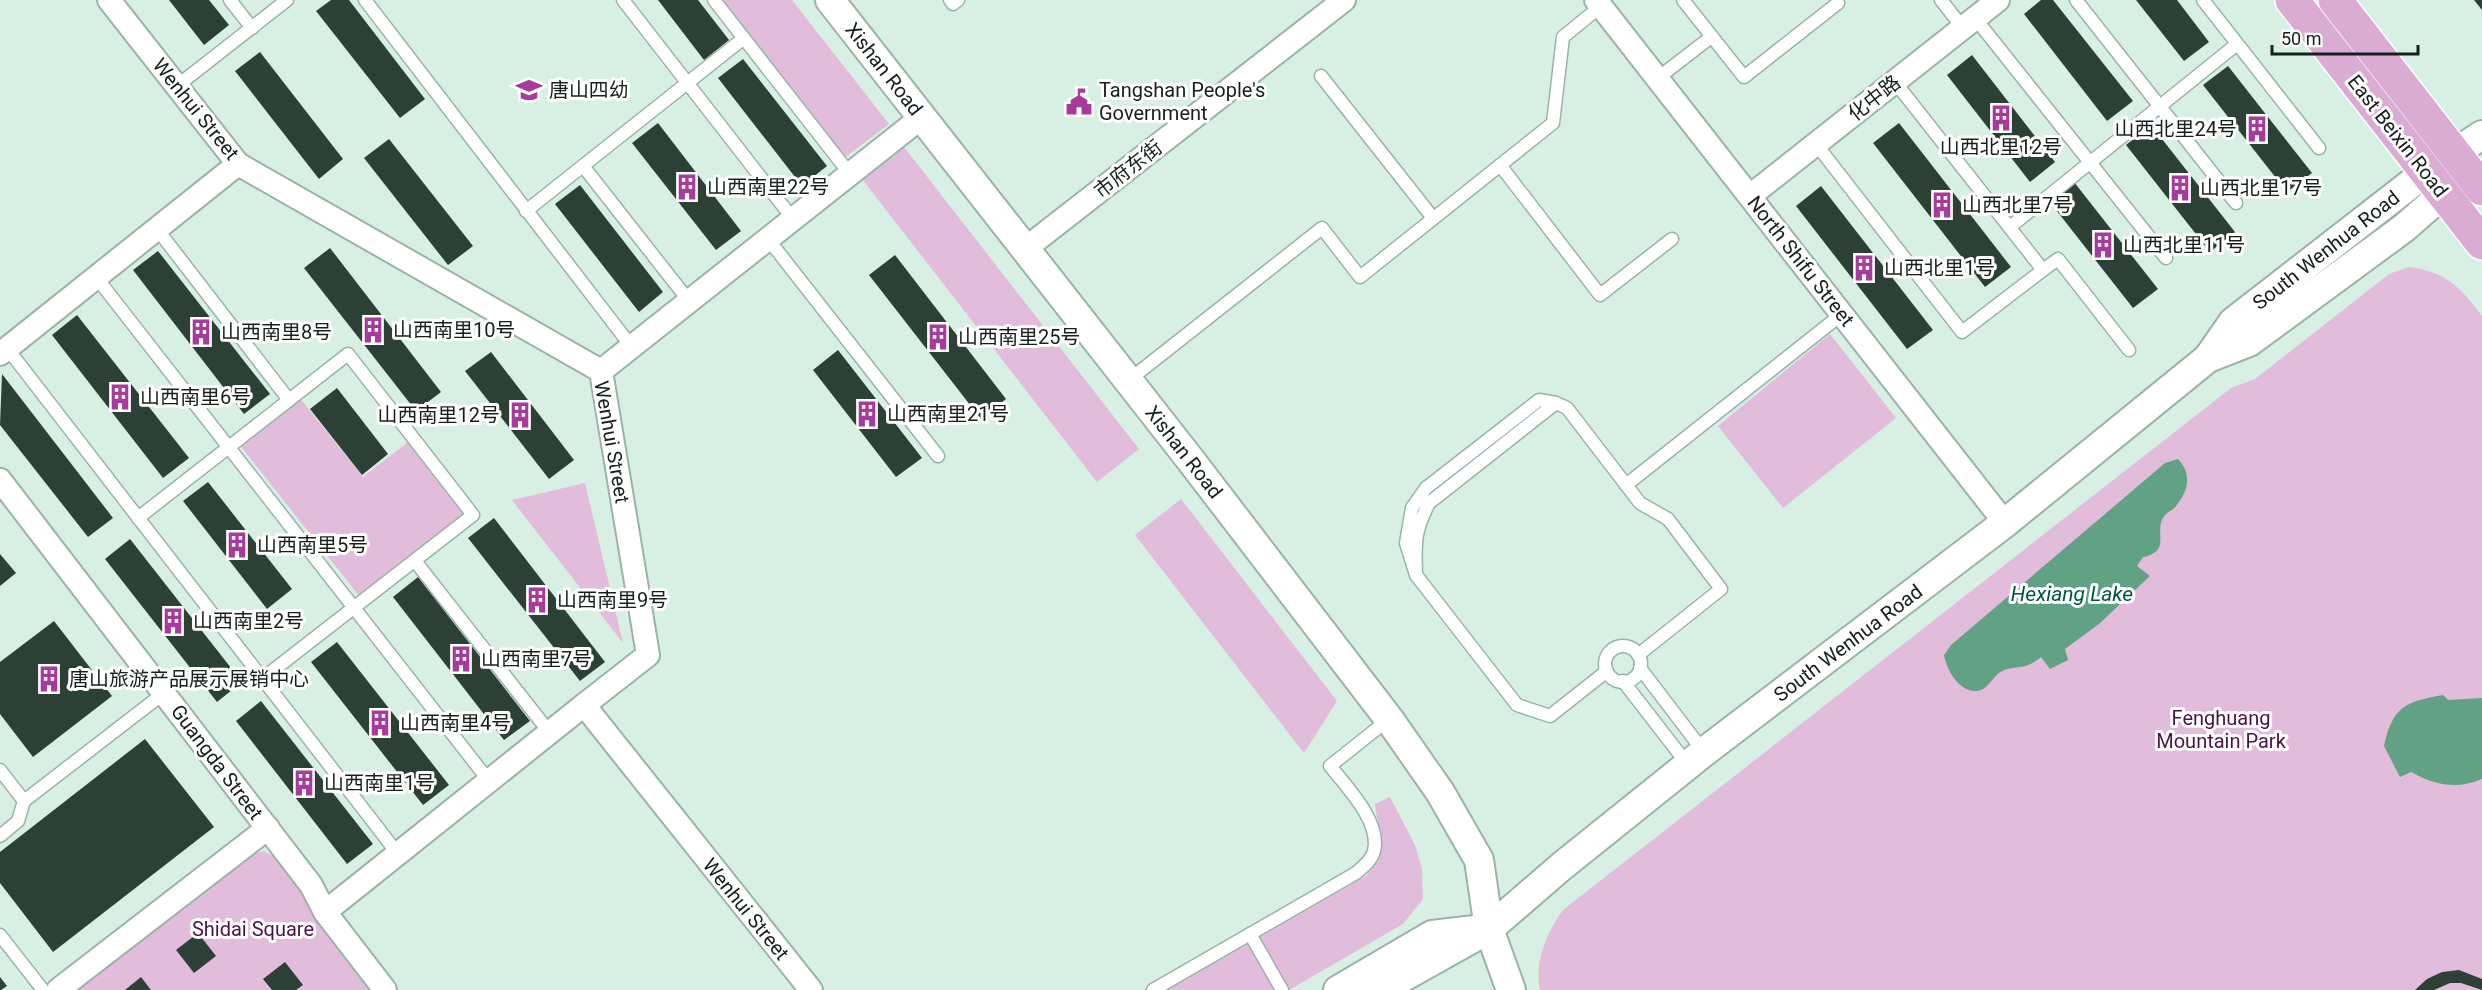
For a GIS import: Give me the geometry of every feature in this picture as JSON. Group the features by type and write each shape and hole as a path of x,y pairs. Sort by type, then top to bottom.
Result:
{"main road":[{"name":"East Beixin Road","path":"2292,0 2482,243"},
{"name":"East Beixin Road","path":"2335,0 2472,170"}],"street":[{"name":"Wenhui Street","path":"109,0 238,164 601,371 648,655 584,705 811,990"},
{"name":"Xishan Road","path":"830,0 1129,380 1389,719 1440,792 1479,860 1489,929 1511,990"},
{"name":"市府东街","path":"1026,249 1344,0"},
{"name":"化中路","path":"1750,196 1998,0"},
{"name":"North Shifu Street","path":"1599,3 2005,523"},
{"path":"601,371 922,117"},
{"name":"South Wenhua Road","path":"1380,990 1489,929 1696,759 2005,523 2208,358 2233,321 2434,182 2472,170 2482,135"},
{"path":"4,351 238,164"},
{"name":"Guangda Street","path":"0,480 311,885 325,912 386,990"},
{"path":"325,912 584,705"},
{"path":"58,990 267,828"},
{"path":"1338,990 1432,935 1489,929"}],"lane":[{"path":"230,0 252,28"},
{"path":"177,86 287,0"},
{"path":"365,0 631,346"},
{"path":"623,0 793,219"},
{"path":"714,0 850,174"},
{"path":"950,0 953,4 958,0"},
{"path":"1683,0 1744,77 1838,3"},
{"path":"1941,0 1969,23 2089,162 2166,258"},
{"path":"2076,0 2236,203"},
{"path":"2203,0 2319,147"},
{"path":"1129,380 1322,228 1360,277 1553,123 1563,37 1599,3"},
{"path":"1658,78 1711,37"},
{"path":"526,211 744,39"},
{"path":"2010,227 2237,44"},
{"path":"1321,76 1433,218"},
{"path":"1895,82 2043,270"},
{"path":"1816,144 1962,332 2058,259 2129,350"},
{"path":"1500,165 1600,295 1672,239"},
{"path":"583,166 688,302"},
{"path":"157,229 290,400"},
{"path":"768,239 938,456"},
{"path":"96,277 489,781"},
{"path":"1626,485 1842,314"},
{"path":"4,351 138,518 398,854"},
{"path":"138,518 348,354 473,515 262,679"},
{"path":"1607,671 1550,716 1516,705 1416,575 1406,543 1412,508 1426,488 1539,400 1567,408 1640,503 1668,519 1721,589 1638,655"},
{"path":"415,561 550,733"},
{"path":"1640,668 1634,678 1623,681 1614,679 1607,671 1606,660 1612,650 1617,647 1629,647 1638,655 1640,668 1696,759"},
{"path":"1623,681 1696,759"},
{"path":"0,836 18,821 24,801 164,693"},
{"path":"1158,989 1356,873 1366,864 1374,851 1371,823 1330,766 1389,719"},
{"path":"0,770 24,801"},
{"path":"1250,934 1282,990"},
{"path":"0,935 43,990"}],"green space":[{"path":"721,0 792,0 889,124 844,158"},
{"path":"904,147 1139,449 1097,482 862,179"},
{"name":"Fenghuang Mountain Park","path":"2409,267 2422,269 2452,282 2482,316 2482,990 1540,990 1540,958 1547,938 1563,910 2231,388 2255,379 2389,274"},
{"path":"1830,334 1896,418 1783,508 1718,426"},
{"path":"299,397 363,477 408,442 465,514 360,597 239,444"},
{"path":"585,483 623,643 512,500"},
{"path":"1181,499 1337,701 1304,753 1135,535"},
{"path":"1390,797 1415,845 1422,869 1423,899 1403,924 1289,990 1168,990 1366,876 1379,860 1380,840 1375,804"},
{"name":"Shidai Square","path":"263,851 276,857 287,868 343,957 369,990 78,990 247,856"}],"water":[{"name":"Hexiang Lake","path":"2178,459 2187,476 2184,494 2162,521 2160,545 2157,550 2143,557 2137,566 2150,576 2099,624 2065,649 2068,660 2050,669 2041,657 2029,665 2002,671 1981,690 1974,691 1961,686 1948,668 1944,655 1951,645 2165,463"},
{"path":"2443,695 2448,700 2482,698 2482,779 2454,785 2437,783 2411,772 2400,777 2384,746 2392,722 2403,708 2419,700"}],"building":[{"path":"169,0 209,0 229,25 204,45"},
{"path":"331,0 349,0 425,99 400,118 316,11"},
{"path":"658,0 698,0 729,40 704,60"},
{"path":"2041,0 2053,0 2133,101 2107,121 2024,14"},
{"path":"2136,0 2177,0 2209,42 2184,61"},
{"path":"2474,0 2482,0 2482,10"},
{"path":"260,52 343,159 319,179 235,71"},
{"name":"山西北里12号","path":"1972,55 2055,162 2030,182 1947,75"},
{"path":"743,59 827,166 802,186 718,78"},
{"name":"山西北里24号","path":"2228,66 2312,173 2287,192 2203,85"},
{"name":"山西南里22号","path":"658,123 741,231 716,250 632,143"},
{"name":"山西北里7号","path":"1899,123 2011,267 1985,287 1873,143"},
{"name":"山西北里17号","path":"2151,125 2235,232 2210,252 2126,145"},
{"path":"389,139 473,246 448,265 364,158"},
{"name":"山西北里11号","path":"2074,182 2158,289 2133,308 2049,201"},
{"path":"580,185 663,292 639,312 555,204"},
{"name":"山西北里1号","path":"1821,186 1933,330 1907,349 1796,206"},
{"name":"山西南里10号","path":"330,248 441,392 416,411 304,268"},
{"name":"山西南里8号","path":"158,251 270,394 244,414 133,270"},
{"name":"山西南里25号","path":"895,255 1006,399 981,419 869,275"},
{"name":"山西南里6号","path":"77,315 189,458 163,478 52,335"},
{"name":"山西南里21号","path":"838,350 922,458 896,477 813,370"},
{"name":"山西南里12号","path":"491,352 574,460 549,479 465,371"},
{"path":"2,374 113,518 88,537 0,425"},
{"path":"337,388 388,454 362,475 310,409"},
{"name":"山西南里5号","path":"208,482 292,589 267,609 183,501"},
{"name":"山西南里9号","path":"494,518 605,662 580,681 468,538"},
{"name":"山西南里2号","path":"130,539 242,682 217,702 105,559"},
{"path":"0,554 16,573 0,586"},
{"name":"山西南里7号","path":"418,577 530,721 504,740 393,597"},
{"name":"唐山旅游产品展示展销中心","path":"54,621 112,696 33,757 0,714 0,662"},
{"name":"山西南里4号","path":"337,642 449,785 423,805 311,662"},
{"name":"山西南里1号","path":"261,701 373,844 347,864 236,721"},
{"path":"145,739 214,827 53,952 0,883 0,852"},
{"path":"198,933 216,956 194,973 176,950"},
{"path":"285,962 303,985 296,990 272,990 263,979"},
{"path":"2459,970 2482,979 2482,990 2461,983 2450,983 2434,990 2415,990 2427,979 2442,972"},
{"path":"0,977 7,986 1,990 0,990"},
{"path":"141,977 151,990 125,990"}],"place":[{"name":"唐山四幼","path":"529,90"},
{"name":"Tangshan People's Government","path":"1079,102"},
{"name":"山西北里12号","path":"2001,118"},
{"name":"山西北里24号","path":"2257,129"},
{"name":"山西南里22号","path":"687,187"},
{"name":"山西北里17号","path":"2180,188"},
{"name":"山西北里7号","path":"1942,205"},
{"name":"山西北里11号","path":"2103,245"},
{"name":"山西北里1号","path":"1864,268"},
{"name":"山西南里10号","path":"373,330"},
{"name":"山西南里8号","path":"201,332"},
{"name":"山西南里25号","path":"938,337"},
{"name":"山西南里6号","path":"120,397"},
{"name":"山西南里21号","path":"867,414"},
{"name":"山西南里12号","path":"520,415"},
{"name":"山西南里5号","path":"237,545"},
{"name":"山西南里9号","path":"537,600"},
{"name":"山西南里2号","path":"173,621"},
{"name":"山西南里7号","path":"461,659"},
{"name":"唐山旅游产品展示展销中心","path":"49,679"},
{"name":"山西南里4号","path":"380,723"},
{"name":"山西南里1号","path":"304,783"}]}
